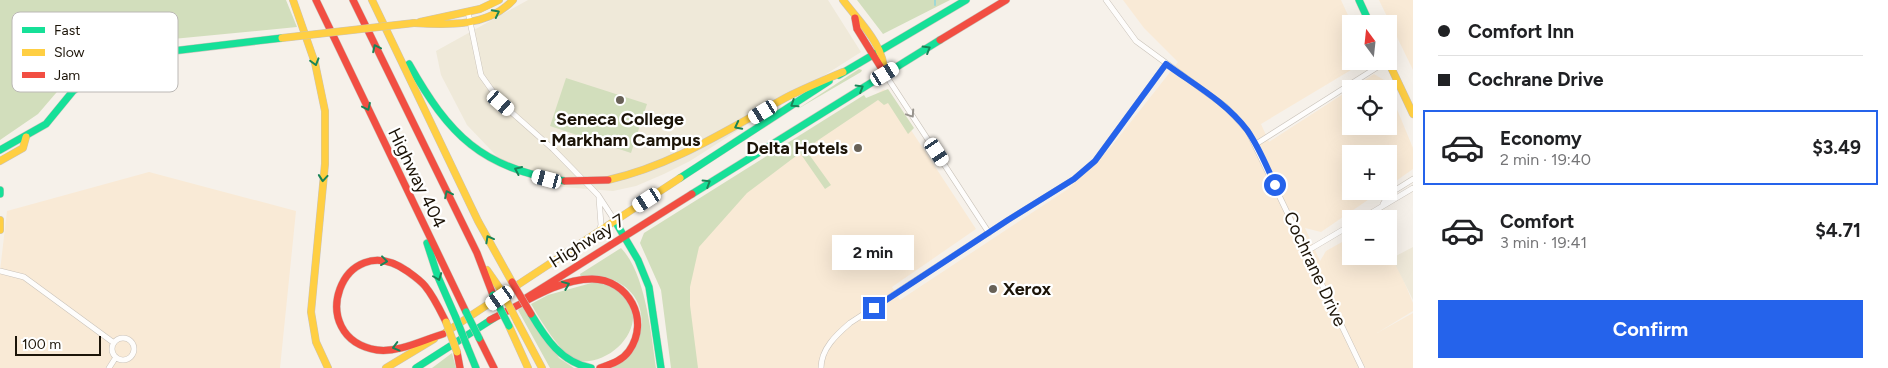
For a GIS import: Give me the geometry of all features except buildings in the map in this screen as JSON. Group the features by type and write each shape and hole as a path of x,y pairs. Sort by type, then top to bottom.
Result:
{"main road":[{"path":"293,0 309,41 324,102 326,129 324,173 312,297 312,325 315,340 328,368"},
{"name":"Highway 404","path":"316,0 494,368"},
{"name":"Highway 404","path":"352,0 477,253 493,295 528,368"},
{"path":"372,0 432,103 455,132 491,158 525,173 565,181 608,180 630,177 669,162 789,97 843,72"},
{"path":"372,0 478,221 531,314 549,341 565,359 579,367 592,368"},
{"path":"178,50 414,23 440,16 468,12 499,0"},
{"path":"414,23 441,25 484,19 509,6 513,0"},
{"path":"843,0 855,18 864,25 880,50 886,61 885,74"},
{"name":"Highway 7","path":"386,368 484,309 598,231 843,72 966,0"},
{"name":"Highway 7","path":"416,368 623,236 1006,0"},
{"path":"1359,0 1366,15"},
{"path":"855,18 857,29 885,74"},
{"path":"1392,70 1413,114"},
{"path":"0,150 18,139 26,137 50,120 72,92"},
{"path":"0,161 23,148 26,137"},
{"path":"418,214 438,278 476,368"},
{"path":"0,220 0,230"},
{"path":"615,221 638,260 649,287 661,368"},
{"path":"477,253 501,290 542,368"},
{"path":"443,334 388,350 362,347 351,340 342,330 337,316 336,295 340,283 349,271 372,260 389,260 402,266 420,280 432,295 446,322 457,352 460,368"},
{"path":"490,320 576,281 595,278 610,282 624,290 633,301 639,321 638,330 634,344 625,356 616,363 600,368"}],"street":[{"name":"Cochrane Drive","path":"1106,0 1130,34 1166,64 1226,107 1241,122 1256,144 1362,368"},
{"path":"468,12 482,75 501,103 553,149 598,195 615,221"},
{"path":"820,368 830,342 850,323 1074,179 1095,161 1166,64"},
{"path":"1256,144 1374,70"},
{"path":"885,74 989,232"},
{"path":"1382,205 1389,194 1413,179"},
{"path":"1374,210 1413,188"},
{"path":"598,195 601,220 598,231"},
{"path":"1307,251 1342,230"},
{"path":"0,271 24,277 114,343"},
{"path":"125,338 130,341 134,347 129,358 122,360 116,357 113,352 114,343 125,338"},
{"path":"109,368 116,357"}],"shaded area":[{"name":"Seneca College - Markham Campus","path":"528,0 828,0 861,52 690,161 664,174 636,186 613,191 550,186 510,170 467,125 441,75 436,51"},
{"path":"1123,0 1341,0 1348,15 1342,15 1342,70 1351,70 1261,124 1269,142 1342,95 1342,135 1397,135 1397,109 1413,148 1413,169 1397,180 1397,145 1342,145 1342,200 1368,200 1353,210 1342,210 1342,218 1321,232 1305,228 1320,261 1326,251 1342,242 1342,265 1397,264 1413,303 1413,311 1377,333 1413,313 1413,368 693,368 686,262 729,203 797,144 884,89 976,229 892,287 900,300 1068,189 1111,147 1178,62 1144,28"},
{"path":"1379,0 1413,0 1413,70 1398,39 1398,15 1386,15"},
{"path":"1374,74 1384,80 1365,80"},
{"path":"149,172 296,211 280,368 0,368 0,271 7,211"},
{"path":"1413,247 1413,300 1396,265 1397,255"}],"green space":[{"path":"0,0 286,0 297,27 178,38 178,12 12,12 12,92 57,92 38,114 0,140"},
{"path":"857,0 950,0 883,34"},
{"path":"859,69 862,70 861,72 796,110"},
{"path":"566,78 647,104 631,153 550,126"},
{"path":"888,89 914,128 908,134 888,103 884,105 878,100 811,145 813,149 808,153 831,185 825,189 800,153 747,193 699,247 690,287 690,305 698,368 671,368 661,290 640,243 644,233 864,95 866,98"},
{"path":"621,248 629,259 642,288 656,368 611,368 628,355 638,339 642,323 640,307 632,293 619,283 602,277 581,277 580,274"},
{"path":"595,282 617,290 629,301 633,315 630,329 622,343 610,354 594,360 576,361 557,343 531,304 548,295"},
{"path":"524,306 559,358 574,368 550,368 518,310"},
{"path":"452,353 456,368 432,368"}],"waterway":[{"path":"935,0 935,5"}],"traffic: fast":[{"path":"839,75 966,0"},
{"path":"1359,0 1366,15"},
{"path":"178,50 282,38"},
{"path":"692,194 940,40"},
{"path":"409,64 439,111 471,145 511,168 565,181"},
{"path":"680,178 829,81"},
{"path":"0,150 46,124 72,92"},
{"path":"615,221 638,260 649,287 661,368"},
{"path":"427,243 438,277 456,318"},
{"path":"493,295 509,326"},
{"path":"466,312 479,338"},
{"path":"531,314 555,348 571,361 591,368"},
{"path":"456,318 467,346"},
{"path":"416,368 494,318"},
{"path":"467,346 476,368"}],"traffic: slow":[{"path":"293,0 315,63 325,111 325,164 311,312 316,342 328,368"},
{"path":"372,0 478,221 512,282"},
{"path":"420,22 480,9 499,0"},
{"path":"414,23 454,24 480,20 503,9 513,0"},
{"path":"843,0 876,43 885,74"},
{"path":"282,38 414,23"},
{"path":"1392,70 1413,114"},
{"path":"608,180 678,156 787,97 843,72"},
{"path":"0,161 23,148 26,137"},
{"path":"446,332 680,178"},
{"path":"0,220 0,230"},
{"path":"487,270 501,290"},
{"path":"501,290 517,321"},
{"path":"517,321 542,368"},
{"path":"446,322 457,352"},
{"path":"509,326 528,368"},
{"path":"386,368 434,339"}],"traffic: jam":[{"path":"316,0 466,312"},
{"path":"353,0 477,253 493,295"},
{"path":"940,40 1006,0"},
{"path":"855,18 857,29 885,74"},
{"path":"565,181 608,180"},
{"path":"523,300 692,194"},
{"path":"443,334 393,350 377,350 354,341 341,326 337,308 340,289 349,273 364,263 384,261 407,271 421,282 434,299 446,322"},
{"path":"490,320 566,283 592,279 605,281 616,286 632,303 638,327 629,351 616,362 600,368"},
{"path":"512,282 531,314"},
{"path":"479,338 494,368"},
{"path":"457,352 460,368"}],"place":[{"name":"Seneca College - Markham Campus","path":"620,100"},
{"name":"Delta Hotels","path":"858,148"},
{"name":"Xerox","path":"993,289"}],"route":[{"path":"874,308 1074,179 1095,161 1166,64 1234,114 1256,144 1275,185"}]}
